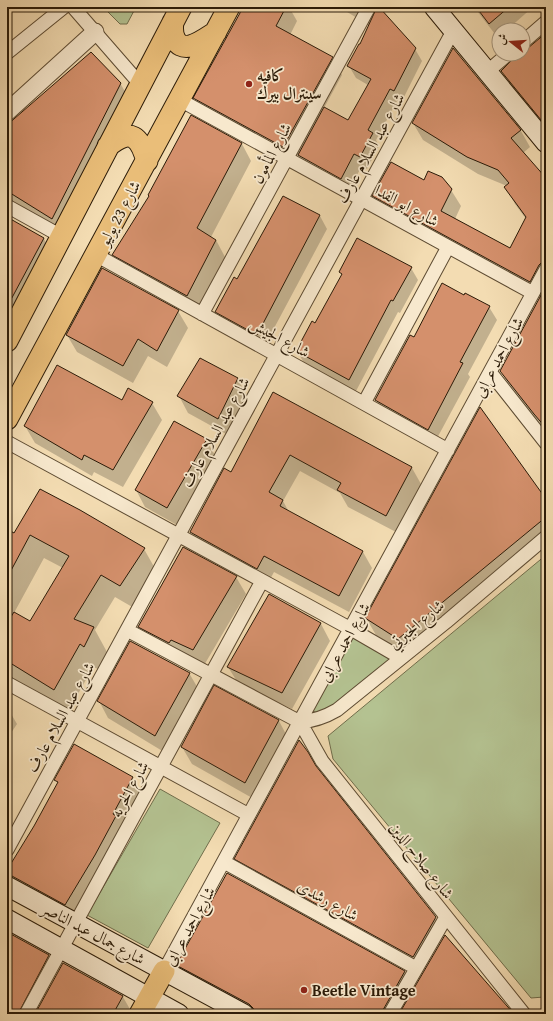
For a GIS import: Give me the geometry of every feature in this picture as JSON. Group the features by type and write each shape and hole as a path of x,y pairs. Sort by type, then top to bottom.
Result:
{"main road":[{"name":"شارع 23 يوليو","path":"7,419 147,162 229,7"},
{"path":"434,7 546,143"},
{"path":"177,15 172,35 179,44 185,46 191,45 216,32"},
{"path":"7,341 177,15"},
{"path":"108,146 122,136 135,138 140,142 147,162"},
{"name":"شارع جمال عبد الناصر","path":"7,886 244,1014"},
{"name":"شارع جمال عبد الناصر","path":"7,919 61,949 145,1006 179,1014"},
{"name":"شارع احمد عرابى","path":"145,1006 164,971"}],"street":[{"path":"7,53 64,7"},
{"path":"74,7 140,84"},
{"name":"شارع المأمون","path":"202,314 369,7"},
{"path":"531,35 546,22"},
{"name":"شارع عبد السلام عارف","path":"7,850 453,31"},
{"path":"7,112 95,32"},
{"path":"487,72 499,62"},
{"name":"شارع ابو الفدا","path":"180,100 533,293"},
{"path":"7,206 61,236"},
{"path":"364,403 448,246"},
{"name":"شارع الجيش","path":"96,255 448,450"},
{"name":"شارع احمد عرابى","path":"164,971 546,268"},
{"path":"490,372 546,444"},
{"path":"7,442 262,580 401,658"},
{"name":"شارع الجبرتي","path":"300,722 313,721 337,710 546,537"},
{"name":"شارع الحريه","path":"26,1014 262,580"},
{"path":"127,630 300,722"},
{"path":"7,683 249,815"},
{"name":"شارع صلاح الدين","path":"300,722 322,762 524,1014"},
{"name":"شارع رشدى","path":"224,862 416,968"},
{"path":"390,1014 446,917"}],"green space":[{"path":"103,7 136,7 127,24 120,24"},
{"path":"546,555 546,995 544,997 531,998 333,759 328,736"},
{"path":"353,635 395,659 323,716 311,710"},
{"path":"160,789 220,823 148,948 87,915"}],"building":[{"path":"241,7 286,7 276,26 333,57 283,147 193,98 240,13"},
{"path":"377,7 379,7 416,48 394,91 390,89 368,130 373,133 360,157 354,154 341,179 298,155 324,107 348,120 371,79 347,66 360,44"},
{"path":"476,7 509,7 491,22 489,24"},
{"path":"546,33 546,126 501,71 510,62 531,62 531,46"},
{"path":"453,48 521,130 511,138 546,178 546,261 539,265 530,282 372,196 391,162 424,180 428,171 442,177 452,189 441,211 510,248 526,217 504,187 509,183 498,170 467,157 412,123"},
{"path":"91,52 121,83 52,219 7,191 7,125"},
{"path":"191,115 242,143 197,228 216,240 187,296 112,255 149,196 148,195"},
{"path":"283,196 320,215 257,335 215,312 234,277 237,279"},
{"path":"7,217 44,238 7,307"},
{"path":"357,238 412,267 393,301 391,300 349,380 296,351 312,321 315,323 342,274 339,272"},
{"path":"102,268 179,310 157,351 138,339 123,366 66,335"},
{"path":"442,283 464,295 465,293 490,306 460,362 463,363 428,430 375,400 410,335 414,337"},
{"path":"546,286 546,428 500,371"},
{"path":"200,358 238,378 218,419 177,396"},
{"path":"57,365 122,400 128,388 153,402 113,470 84,455 82,460 24,426"},
{"path":"273,392 412,467 386,516 337,490 341,483 290,455 269,492 283,500 280,506 363,551 339,596 264,556 257,569 190,532 224,468 231,472"},
{"path":"480,407 546,499 546,517 398,639 365,618"},
{"path":"174,421 207,439 167,508 135,490"},
{"path":"40,489 80,510 145,548 120,586 101,575 74,619 94,627 84,647 80,644 54,690 7,661 7,623 14,612 30,621 69,556 30,535 7,578 7,529 14,533"},
{"path":"183,547 237,576 193,650 171,640 169,643 138,627"},
{"path":"269,594 321,623 282,693 227,667"},
{"path":"130,641 190,673 155,736 97,701"},
{"path":"214,685 279,720 245,783 181,747"},
{"path":"299,740 316,766 436,917 413,957 234,859"},
{"path":"74,744 133,777 113,814 116,816 65,905 12,876 7,875 7,870 34,826 58,782 54,780"},
{"path":"227,873 405,971 382,1014 257,1014 249,1004 176,965"},
{"path":"7,932 49,955 18,1014 7,1014"},
{"path":"445,935 514,1014 399,1014"},
{"path":"63,963 123,996 113,1014 35,1014"}],"place":[{"name":"كافيه سينترال بيرك","path":"249,84"},
{"name":"Beetle Vintage","path":"304,990"}]}
